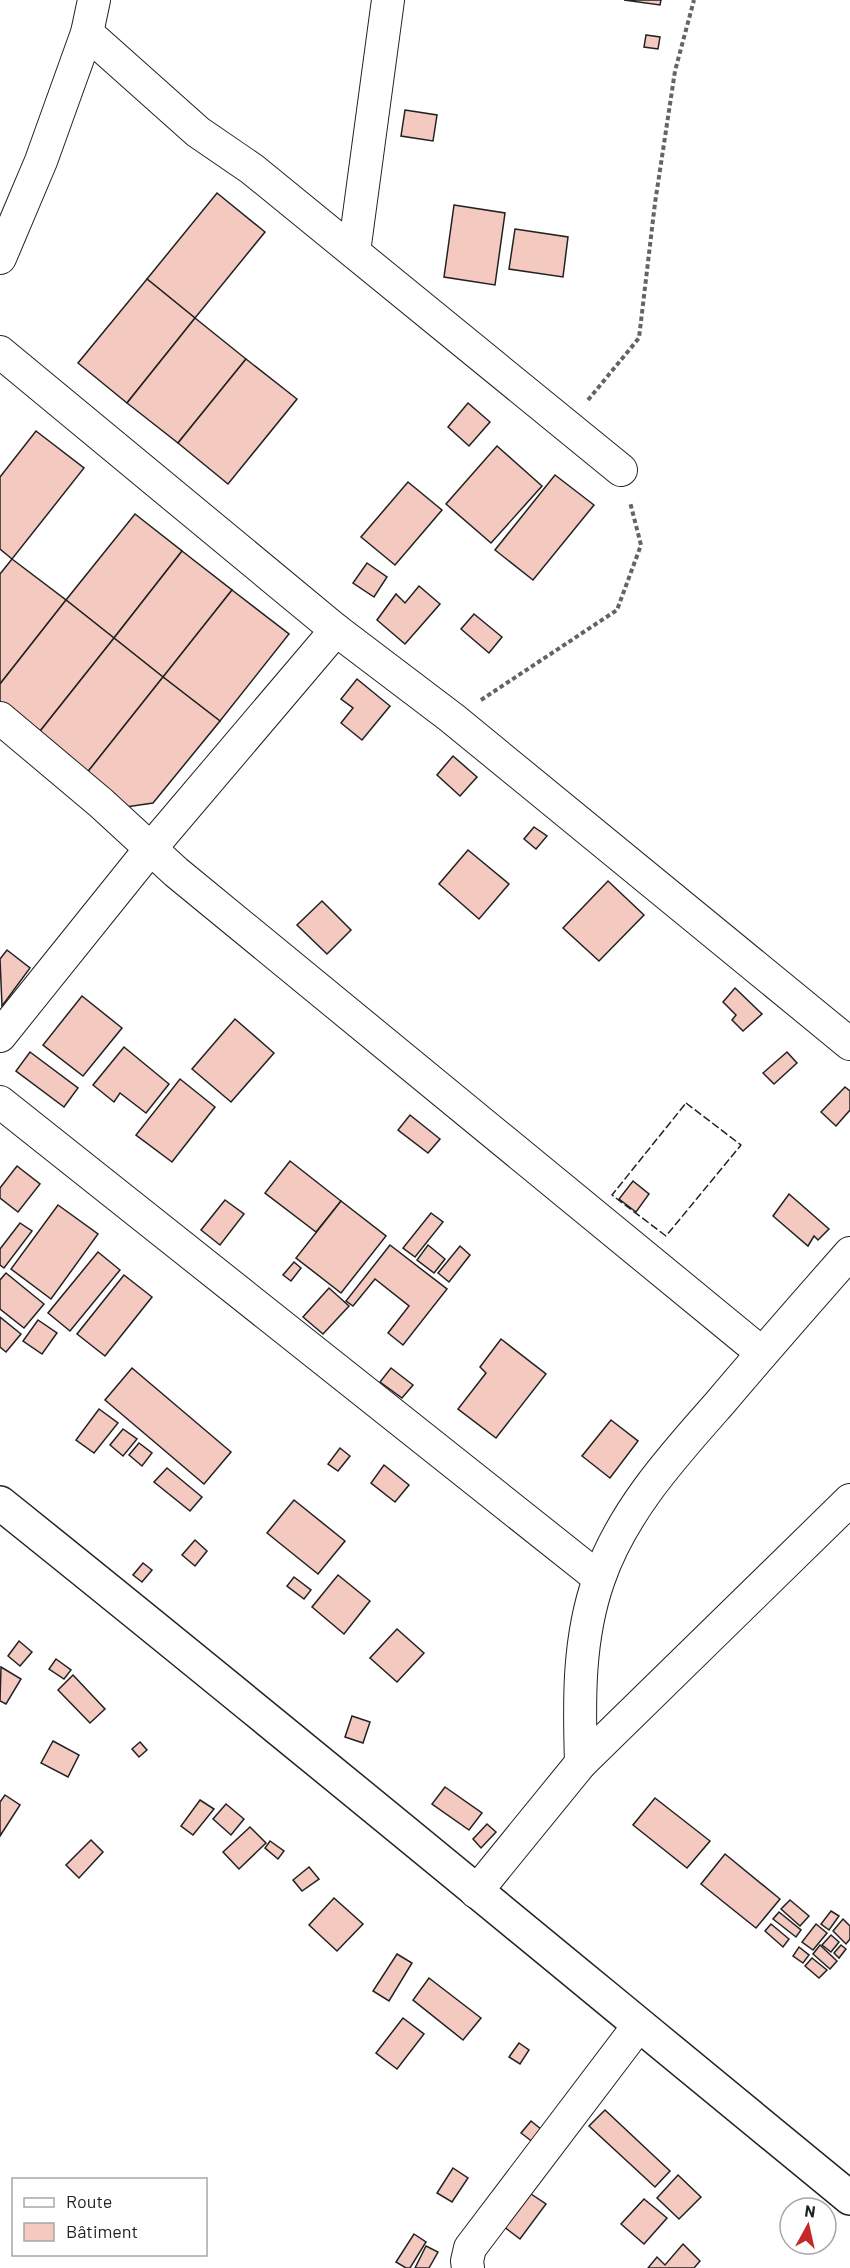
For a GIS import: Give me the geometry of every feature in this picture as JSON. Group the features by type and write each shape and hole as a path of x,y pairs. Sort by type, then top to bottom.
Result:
{"main road":[{"path":"0,1503 230,1687 850,2198"}],"street":[{"path":"0,258 41,161 87,33 94,0"},
{"path":"354,252 388,0"},
{"path":"87,33 198,132 252,169 621,470"},
{"path":"0,352 336,630 452,718 850,1044"},
{"path":"0,1036 150,848 336,630"},
{"path":"0,718 101,803 176,872 762,1353"},
{"path":"0,1102 599,1578"},
{"path":"581,1763 579,1691 587,1619 599,1578 626,1522 677,1452 850,1253"},
{"path":"476,1892 581,1763 850,1500"},
{"path":"468,2268 466,2261 470,2248 639,2025"}],"path":[{"path":"567,426 639,338 655,203 675,71 694,0"},
{"path":"452,718 617,610 641,545 621,470"}],"building":[{"path":"624,0 661,0 660,5"},
{"path":"646,35 660,37 658,49 644,47"},
{"path":"405,110 437,115 433,141 401,136"},
{"path":"217,193 265,232 195,318 147,279"},
{"path":"454,205 505,213 495,285 444,277"},
{"path":"515,229 568,237 563,277 509,269"},
{"path":"147,279 195,318 127,403 78,363"},
{"path":"195,318 246,359 178,443 127,403"},
{"path":"246,359 297,399 228,484 178,443"},
{"path":"468,403 490,422 469,446 448,427"},
{"path":"36,431 84,468 12,559 0,549 0,477"},
{"path":"497,446 542,486 491,543 446,504"},
{"path":"555,475 594,505 533,580 495,550"},
{"path":"408,482 442,510 395,565 361,537"},
{"path":"135,514 182,551 114,638 66,600"},
{"path":"182,551 232,590 163,677 114,638"},
{"path":"12,559 66,600 0,684 0,574"},
{"path":"367,563 387,577 374,597 353,583"},
{"path":"419,586 440,604 405,644 377,620 396,594 405,603"},
{"path":"232,590 289,634 220,721 163,677"},
{"path":"66,600 114,638 37,735 0,706 0,684"},
{"path":"474,614 502,637 489,653 461,629"},
{"path":"114,638 163,677 86,774 37,735"},
{"path":"163,677 220,721 153,803 126,807 86,774"},
{"path":"357,679 390,706 362,740 341,723 353,708 341,699"},
{"path":"453,756 477,777 460,796 437,775"},
{"path":"534,827 547,836 536,849 524,839"},
{"path":"468,850 509,884 479,919 439,884"},
{"path":"608,881 644,915 599,961 563,928"},
{"path":"322,901 351,930 327,954 297,925"},
{"path":"7,950 30,968 2,1006 0,959"},
{"path":"735,988 762,1014 743,1031 732,1020 736,1015 723,1002"},
{"path":"82,996 122,1028 83,1076 43,1045"},
{"path":"235,1019 274,1053 231,1102 192,1069"},
{"path":"124,1047 169,1084 146,1113 120,1093 114,1102 93,1085"},
{"path":"30,1052 78,1088 64,1107 16,1071"},
{"path":"787,1052 797,1063 774,1084 763,1073"},
{"path":"180,1079 215,1107 172,1162 136,1135"},
{"path":"845,1087 850,1091 850,1110 836,1126 821,1112"},
{"path":"410,1115 440,1139 428,1153 398,1130"},
{"path":"290,1161 341,1201 316,1232 265,1193"},
{"path":"17,1166 40,1184 18,1212 0,1198 0,1188"},
{"path":"633,1181 649,1194 636,1212 619,1199"},
{"path":"789,1194 829,1229 818,1240 814,1236 808,1246 773,1216"},
{"path":"225,1200 244,1214 220,1245 201,1230"},
{"path":"341,1201 386,1236 341,1293 296,1258"},
{"path":"58,1205 98,1234 51,1299 11,1269"},
{"path":"431,1213 443,1222 415,1257 403,1248"},
{"path":"20,1223 32,1231 4,1268 0,1265 0,1249"},
{"path":"390,1245 447,1289 403,1345 388,1333 409,1306 375,1279 353,1306 346,1301"},
{"path":"428,1245 445,1259 434,1273 417,1260"},
{"path":"460,1246 470,1255 449,1282 438,1273"},
{"path":"98,1252 120,1270 70,1331 48,1313"},
{"path":"294,1262 301,1268 291,1281 283,1275"},
{"path":"6,1273 44,1304 24,1328 0,1309 0,1280"},
{"path":"124,1275 152,1297 105,1356 77,1334"},
{"path":"329,1288 349,1306 323,1334 303,1317"},
{"path":"0,1317 21,1334 6,1352 0,1347"},
{"path":"38,1320 57,1333 42,1354 23,1341"},
{"path":"501,1339 546,1374 496,1438 458,1409 486,1373 480,1367"},
{"path":"132,1368 231,1452 204,1484 105,1400"},
{"path":"391,1368 413,1385 402,1398 380,1382"},
{"path":"99,1409 118,1423 94,1453 76,1440"},
{"path":"611,1420 638,1441 610,1478 582,1456"},
{"path":"123,1429 137,1439 123,1456 110,1445"},
{"path":"139,1443 152,1453 142,1466 129,1455"},
{"path":"340,1448 350,1456 338,1471 328,1464"},
{"path":"384,1465 409,1485 395,1502 371,1483"},
{"path":"167,1468 202,1497 190,1511 154,1482"},
{"path":"294,1500 345,1541 318,1574 267,1533"},
{"path":"195,1540 207,1551 195,1566 182,1555"},
{"path":"143,1563 152,1570 142,1582 133,1575"},
{"path":"338,1575 370,1601 344,1634 312,1607"},
{"path":"294,1577 311,1590 304,1599 287,1586"},
{"path":"397,1629 424,1653 397,1682 370,1658"},
{"path":"19,1641 32,1652 20,1666 8,1656"},
{"path":"56,1659 71,1670 64,1679 49,1669"},
{"path":"1,1667 21,1679 6,1704 0,1701"},
{"path":"73,1675 105,1709 90,1723 58,1690"},
{"path":"352,1716 370,1722 363,1743 345,1737"},
{"path":"53,1741 79,1755 68,1777 41,1763"},
{"path":"140,1742 147,1750 139,1757 132,1749"},
{"path":"445,1787 482,1813 469,1830 432,1804"},
{"path":"5,1795 20,1805 0,1836 0,1802"},
{"path":"655,1798 710,1841 687,1868 633,1825"},
{"path":"200,1800 214,1809 193,1835 181,1826"},
{"path":"226,1804 244,1819 231,1835 213,1819"},
{"path":"487,1824 496,1832 481,1848 473,1839"},
{"path":"250,1827 266,1843 239,1869 223,1852"},
{"path":"91,1840 103,1852 79,1878 66,1865"},
{"path":"270,1841 284,1851 278,1859 265,1848"},
{"path":"725,1854 780,1899 756,1928 701,1884"},
{"path":"309,1867 319,1879 302,1891 293,1880"},
{"path":"334,1898 363,1924 337,1951 309,1925"},
{"path":"790,1900 809,1916 800,1926 781,1909"},
{"path":"831,1911 839,1916 829,1930 821,1924"},
{"path":"779,1912 801,1930 796,1937 773,1919"},
{"path":"843,1919 850,1926 850,1939 846,1944 833,1931"},
{"path":"771,1924 789,1939 783,1947 765,1931"},
{"path":"816,1924 827,1933 813,1950 802,1942"},
{"path":"831,1935 839,1942 831,1952 822,1945"},
{"path":"820,1945 837,1961 830,1969 813,1954"},
{"path":"841,1945 846,1949 839,1958 834,1953"},
{"path":"799,1947 809,1955 803,1963 793,1956"},
{"path":"397,1954 412,1963 389,2001 373,1991"},
{"path":"812,1958 827,1970 819,1978 805,1966"},
{"path":"429,1978 481,2018 463,2040 413,2000"},
{"path":"403,2018 424,2034 397,2069 376,2053"},
{"path":"519,2043 529,2050 520,2064 509,2057"},
{"path":"605,2110 670,2171 655,2187 589,2126"},
{"path":"531,2121 547,2134 538,2146 521,2133"},
{"path":"453,2168 468,2178 452,2202 437,2193"},
{"path":"678,2175 701,2197 679,2219 657,2198"},
{"path":"528,2192 546,2204 520,2239 503,2226"},
{"path":"644,2199 667,2218 644,2244 621,2224"},
{"path":"414,2234 426,2242 410,2268 406,2268 396,2262"},
{"path":"683,2244 700,2261 694,2268 648,2268 657,2257 665,2265"},
{"path":"426,2246 438,2252 429,2268 415,2268"}],"fence":[{"path":"686,1103 741,1145 666,1236 612,1195 686,1103"}]}
